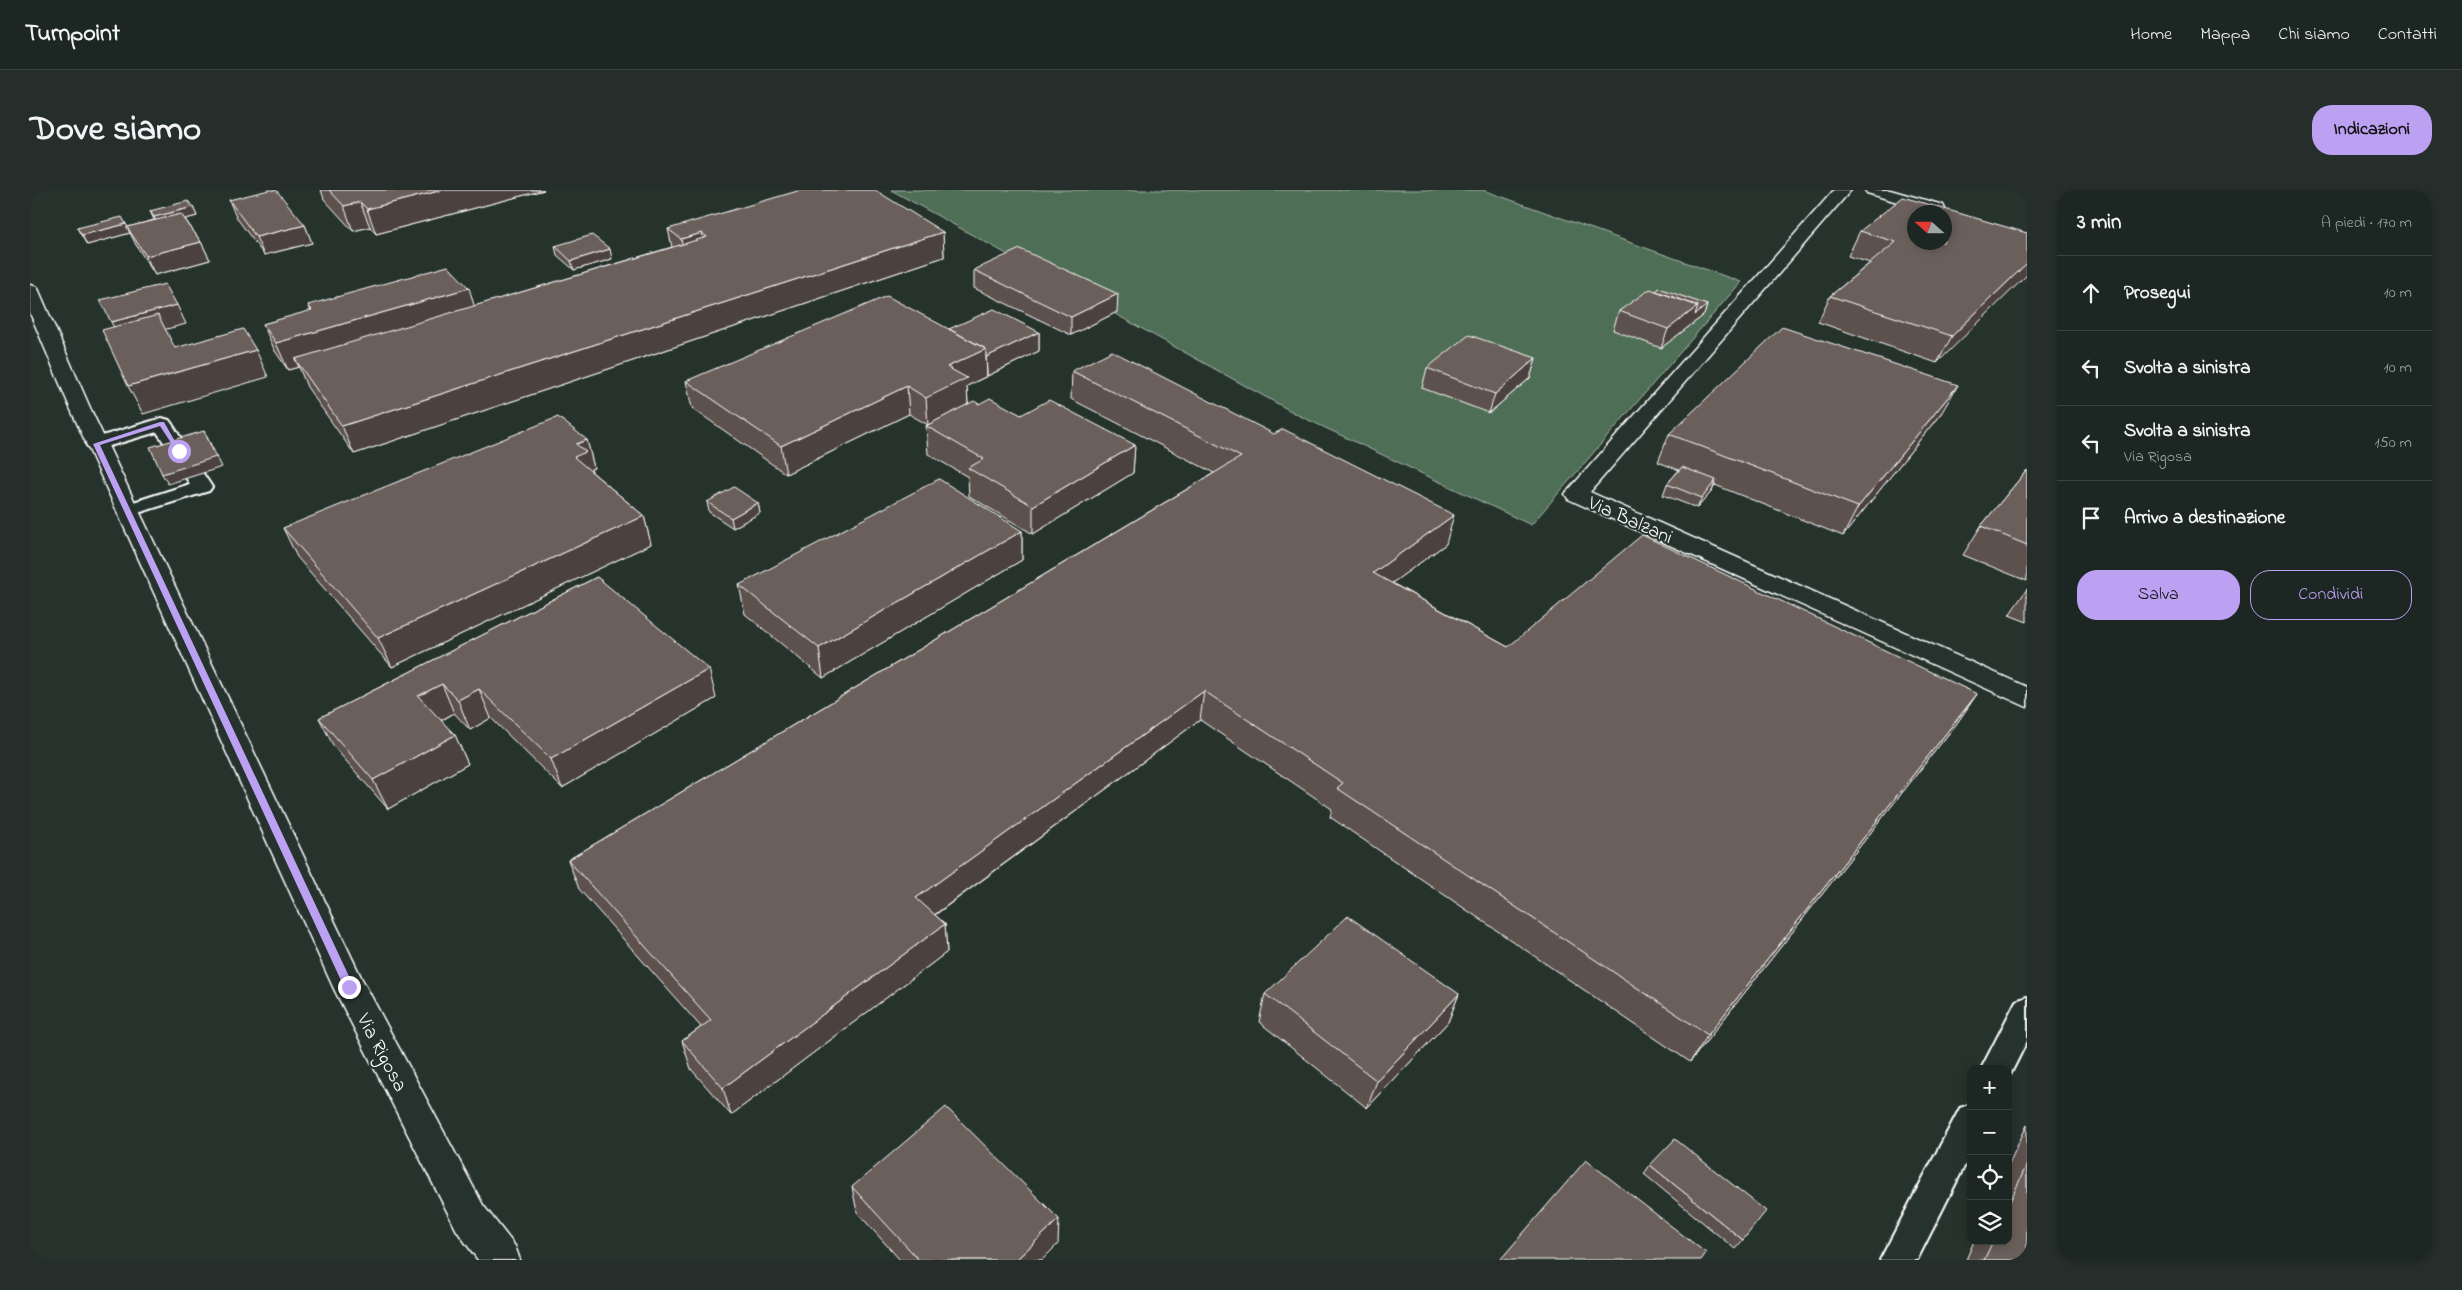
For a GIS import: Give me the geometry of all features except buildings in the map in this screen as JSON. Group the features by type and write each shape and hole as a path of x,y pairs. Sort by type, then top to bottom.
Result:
{"main road":[{"name":"Via Balzani","path":"1843,190 1576,494 2027,698"},
{"path":"1874,190 1955,214"},
{"name":"Via Rigosa","path":"30,291 96,444 349,987 470,1218 501,1260"}],"lane":[{"path":"96,444 162,424 179,451"},
{"path":"128,510 202,486 195,476"},
{"path":"1999,1065 2027,1010"},
{"path":"1898,1260 1967,1127"}],"green space":[{"path":"891,190 1483,190 1741,282 1531,525 1298,415"}],"route":[{"path":"179,451 162,424 96,444 349,987"}]}
